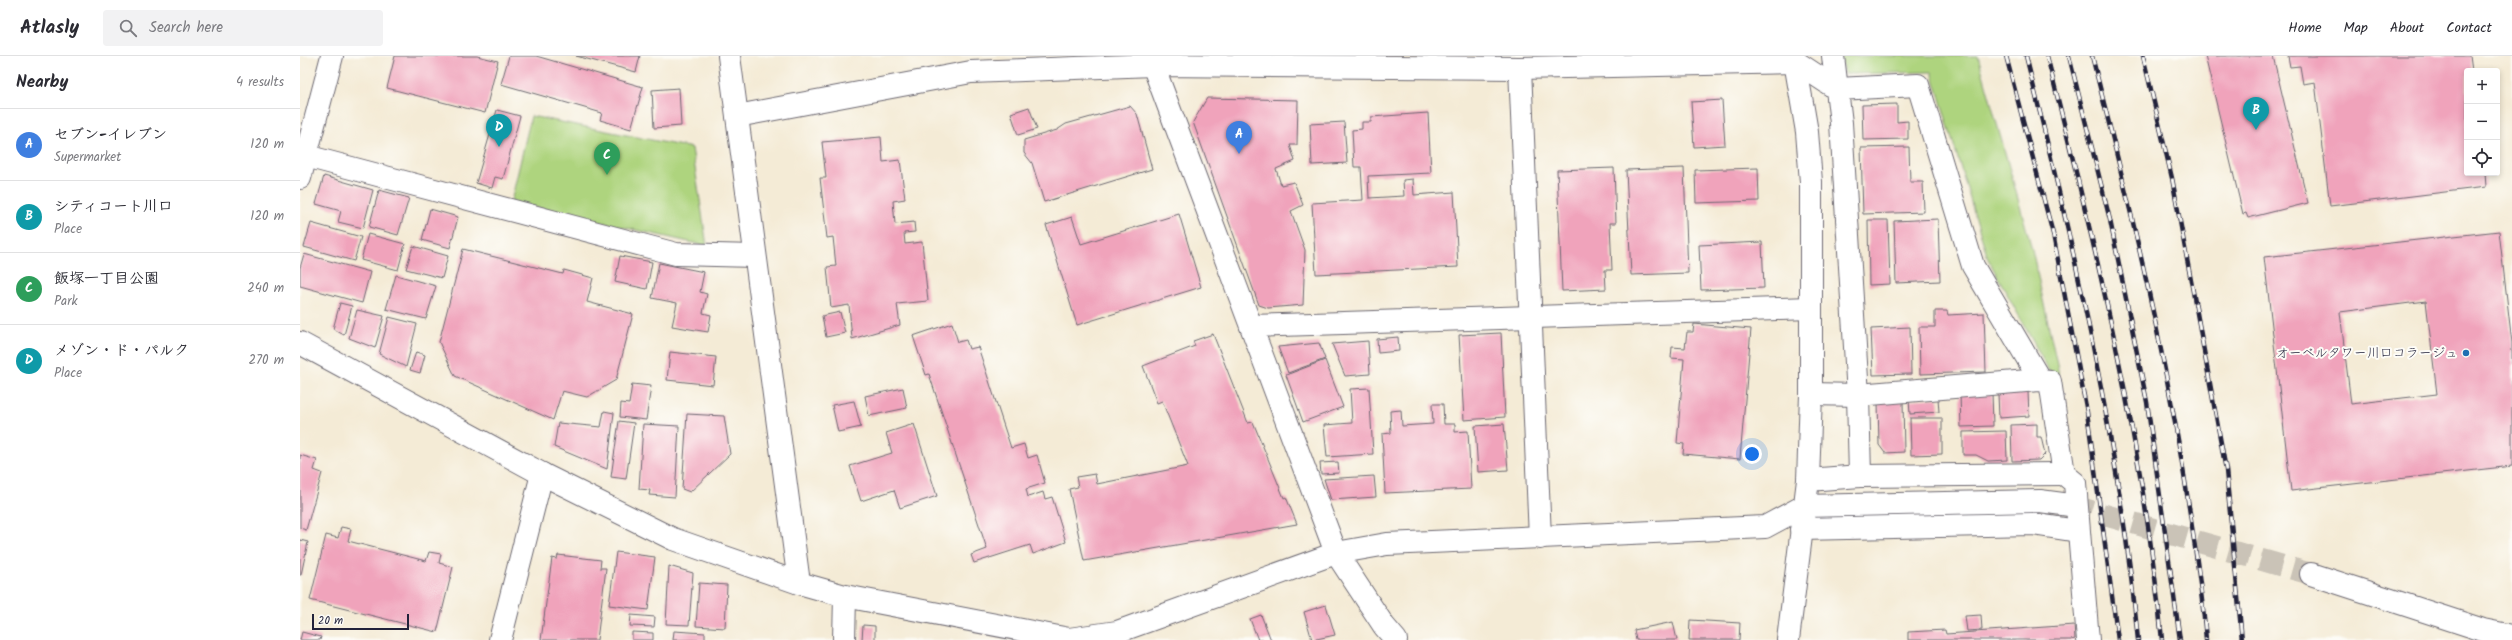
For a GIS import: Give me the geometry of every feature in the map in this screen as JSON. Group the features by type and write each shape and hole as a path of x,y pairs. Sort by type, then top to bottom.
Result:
{"street":[{"path":"300,178 332,56"},
{"path":"729,56 799,583"},
{"path":"1833,56 1837,89 1858,395 1860,476"},
{"path":"737,116 969,64 1520,68 1795,59 1837,89 1918,86 1973,266 2040,380"},
{"path":"1788,640 1808,480 1812,394 1812,182 1807,132 1795,59"},
{"path":"1153,65 1336,553 1384,626 1396,640"},
{"path":"1520,68 1540,538"},
{"path":"306,156 676,254 755,256"},
{"path":"1251,326 1812,308"},
{"path":"300,343 542,474 673,539 799,583 845,596 1069,639 1117,632 1336,553 1388,544 1765,527 1804,506 2040,501 2070,505"},
{"path":"1812,394 1858,395 2040,380 2050,381 2064,474"},
{"path":"500,640 542,474"},
{"path":"1808,480 1860,476 2064,474 2075,483 2088,640"},
{"path":"1801,529 2032,524 2078,531"},
{"path":"2311,574 2482,630 2512,636"},
{"path":"844,640 845,596"}],"green space":[{"path":"1841,56 1978,56 2032,249 2059,374 2049,371 1988,259 1932,72 1845,74"},
{"path":"531,116 692,148 707,246 511,202"}],"building":[{"path":"395,56 477,56 498,61 485,113 387,88"},
{"path":"509,56 536,56 643,87 631,129 600,120 602,113 501,84"},
{"path":"576,56 640,56 636,72"},
{"path":"2205,56 2273,56 2308,203 2248,218 2246,213 2243,214"},
{"path":"2288,56 2470,56 2472,68 2464,68 2464,176 2485,176 2486,187 2330,206 2315,82 2303,84 2300,66 2290,67"},
{"path":"679,88 681,126 654,128 652,90"},
{"path":"1207,98 1298,100 1297,145 1290,145 1295,161 1276,169 1281,185 1294,182 1303,205 1291,211 1305,250 1303,305 1268,308 1259,305 1193,122"},
{"path":"1722,100 1725,145 1694,147 1691,102"},
{"path":"1897,104 1897,122 1908,121 1908,139 1863,140 1862,105"},
{"path":"1130,106 1137,114 1152,169 1044,202 1032,163 1024,153 1024,140 1057,130 1066,124"},
{"path":"1029,107 1037,129 1018,135 1011,113"},
{"path":"497,110 520,116 503,179 495,177 492,188 476,183"},
{"path":"1428,113 1431,173 1368,176 1369,198 1404,196 1403,180 1413,179 1414,195 1454,192 1458,267 1316,274 1312,203 1363,200 1361,167 1354,167 1352,130 1362,129 1362,122 1371,122 1371,117"},
{"path":"1344,122 1347,163 1312,165 1310,124"},
{"path":"881,137 883,162 900,160 905,199 893,201 895,224 914,222 915,232 904,233 905,244 922,242 928,301 897,304 900,325 852,339 849,305 831,308 827,267 836,266 833,237 827,238 820,178 826,178 822,142"},
{"path":"1909,147 1910,182 1923,182 1924,212 1863,214 1861,148"},
{"path":"1614,168 1616,223 1610,223 1612,270 1605,270 1606,289 1562,291 1557,170"},
{"path":"1684,168 1688,273 1631,275 1626,170"},
{"path":"1758,168 1759,201 1696,203 1695,170"},
{"path":"324,176 373,190 363,228 338,222 341,211 316,204"},
{"path":"379,190 409,198 398,235 369,227"},
{"path":"430,209 458,217 450,248 422,240"},
{"path":"1179,214 1201,287 1077,325 1046,225 1072,217 1081,244"},
{"path":"1938,219 1940,281 1896,283 1894,221"},
{"path":"1868,220 1888,220 1890,284 1869,285"},
{"path":"311,223 361,237 354,261 304,247"},
{"name":"オーベルタワー川口コラージュ","path":"2499,231 2512,343 2512,466 2291,491 2264,257","holes":["2426,301 2437,394 2351,404 2340,312"]},
{"path":"368,234 405,244 398,270 361,260"},
{"path":"1762,242 1764,288 1701,290 1699,245"},
{"path":"413,246 448,256 442,278 406,269"},
{"path":"463,249 563,274 564,270 593,278 587,302 633,314 616,380 587,397 562,391 553,420 455,376 439,342"},
{"path":"304,254 370,272 362,303 300,286 300,268"},
{"path":"620,256 652,262 647,289 615,282"},
{"path":"659,263 704,272 700,292 707,294 703,313 711,315 708,332 672,326 677,303 652,298"},
{"path":"396,275 436,286 426,319 386,309"},
{"path":"340,303 352,306 344,335 333,329"},
{"path":"357,310 384,316 375,348 349,338"},
{"path":"1935,311 1947,311 1948,315 1984,313 1986,372 1920,374 1919,327 1935,327"},
{"path":"840,312 845,333 826,337 822,316"},
{"path":"389,317 417,324 406,367 379,354"},
{"path":"952,323 958,342 966,340 969,349 978,347 1011,448 1024,444 1028,458 1037,455 1045,483 1026,489 1028,497 1043,492 1045,499 1052,497 1066,542 1033,554 1030,545 974,563 971,555 987,549 929,374 926,375 913,336"},
{"path":"1694,324 1751,329 1740,459 1683,454 1684,444 1677,443 1684,359 1671,358 1672,347 1685,348 1687,332 1693,332"},
{"path":"1910,327 1911,374 1873,375 1871,329"},
{"path":"1501,333 1505,417 1464,420 1459,335"},
{"path":"1213,334 1248,423 1253,422 1284,498 1286,497 1297,524 1084,561 1069,489 1078,487 1076,477 1095,474 1097,484 1188,466 1162,401 1157,403 1143,366 1195,346 1193,341"},
{"path":"1398,337 1399,351 1378,353 1377,339"},
{"path":"1368,341 1370,374 1345,376 1332,344"},
{"path":"1319,343 1325,359 1288,373 1278,347"},
{"path":"416,352 425,355 420,373 410,370"},
{"path":"670,352 716,357 713,385 667,380"},
{"path":"1325,360 1343,407 1303,422 1286,375"},
{"path":"632,384 651,386 646,420 620,417 621,403 629,404"},
{"path":"903,388 907,408 869,416 865,396"},
{"path":"1369,388 1373,454 1327,457 1324,425 1352,423 1350,389"},
{"path":"1992,392 1993,426 1961,427 1960,394"},
{"path":"2028,392 2029,416 1999,418 1998,394"},
{"path":"1938,398 1939,412 1910,414 1909,400"},
{"path":"854,401 861,427 838,432 832,405"},
{"path":"1878,401 1903,401 1904,452 1885,453 1879,445"},
{"path":"1432,404 1443,404 1444,424 1455,424 1455,432 1468,431 1471,489 1385,493 1382,434 1391,433 1390,411 1401,410 1402,426 1433,424"},
{"path":"604,411 614,413 607,469 554,447 558,423 601,427"},
{"path":"687,414 724,416 730,454 690,492 682,489"},
{"path":"1910,418 1942,418 1942,454 1911,455"},
{"path":"619,421 634,423 626,479 611,477"},
{"path":"643,424 679,426 675,497 649,495 650,490 639,489"},
{"path":"914,424 937,496 900,508 894,490 861,501 850,466 892,453 886,433"},
{"path":"1504,424 1508,470 1478,472 1475,426"},
{"path":"2037,424 2037,437 2041,437 2045,454 2039,460 2012,461 2011,425"},
{"path":"2006,431 2007,460 1988,461 1976,455 1963,455 1963,432"},
{"path":"300,455 317,460 314,470 322,473 306,530 300,528"},
{"path":"1338,462 1339,473 1321,474 1320,463"},
{"path":"1374,476 1376,497 1331,500 1324,479"},
{"path":"341,527 351,529 348,541 426,561 429,552 441,554 439,563 453,567 437,632 310,600 326,535 338,538"},
{"path":"300,540 308,542 301,575 300,575"},
{"path":"616,552 655,557 648,610 609,605"},
{"path":"558,555 601,560 600,568 606,568 597,640 541,640 552,558 557,559"},
{"path":"669,566 693,573 689,625 666,624"},
{"path":"699,583 727,585 725,628 696,626"},
{"path":"1326,605 1335,635 1312,640 1304,612"},
{"path":"631,615 655,617 654,627 630,626"},
{"path":"1261,615 1271,640 1258,640 1250,619"},
{"path":"1981,615 1982,630 1967,631 1965,616"},
{"path":"1690,620 1740,623 1739,640 1689,640"},
{"path":"1673,622 1677,640 1636,640 1634,630"},
{"path":"863,625 875,626 875,640 862,640"},
{"path":"2074,625 2075,639 2071,640 1908,640 1908,632 1945,630 1946,634"},
{"path":"674,631 705,633 705,640 673,640"},
{"path":"302,632 321,637 320,640 300,640"},
{"path":"632,632 653,633 653,640 632,640"}],"tunnel":[{"path":"2070,505 2311,574"}],"railway":[{"path":"2006,56 2053,234 2087,412 2118,640"},
{"path":"2026,56 2078,273 2093,346 2119,492 2130,566 2138,640"},
{"path":"2047,56 2083,200 2116,346 2143,492 2154,566 2162,640"},
{"path":"2069,56 2110,220 2147,402 2180,640"},
{"path":"2092,56 2131,215 2166,374 2185,481 2202,600 2206,640"},
{"path":"2143,56 2172,178 2226,470 2242,640"}],"place":[{"name":"シティコート川口","path":"2256,130"},
{"name":"メゾン・ド・パルク","path":"499,147"},
{"name":"セブン-イレブン","path":"1239,154"},
{"name":"飯塚一丁目公園","path":"607,175"},
{"name":"オーベルタワー川口コラージュ","path":"2466,353"}]}
